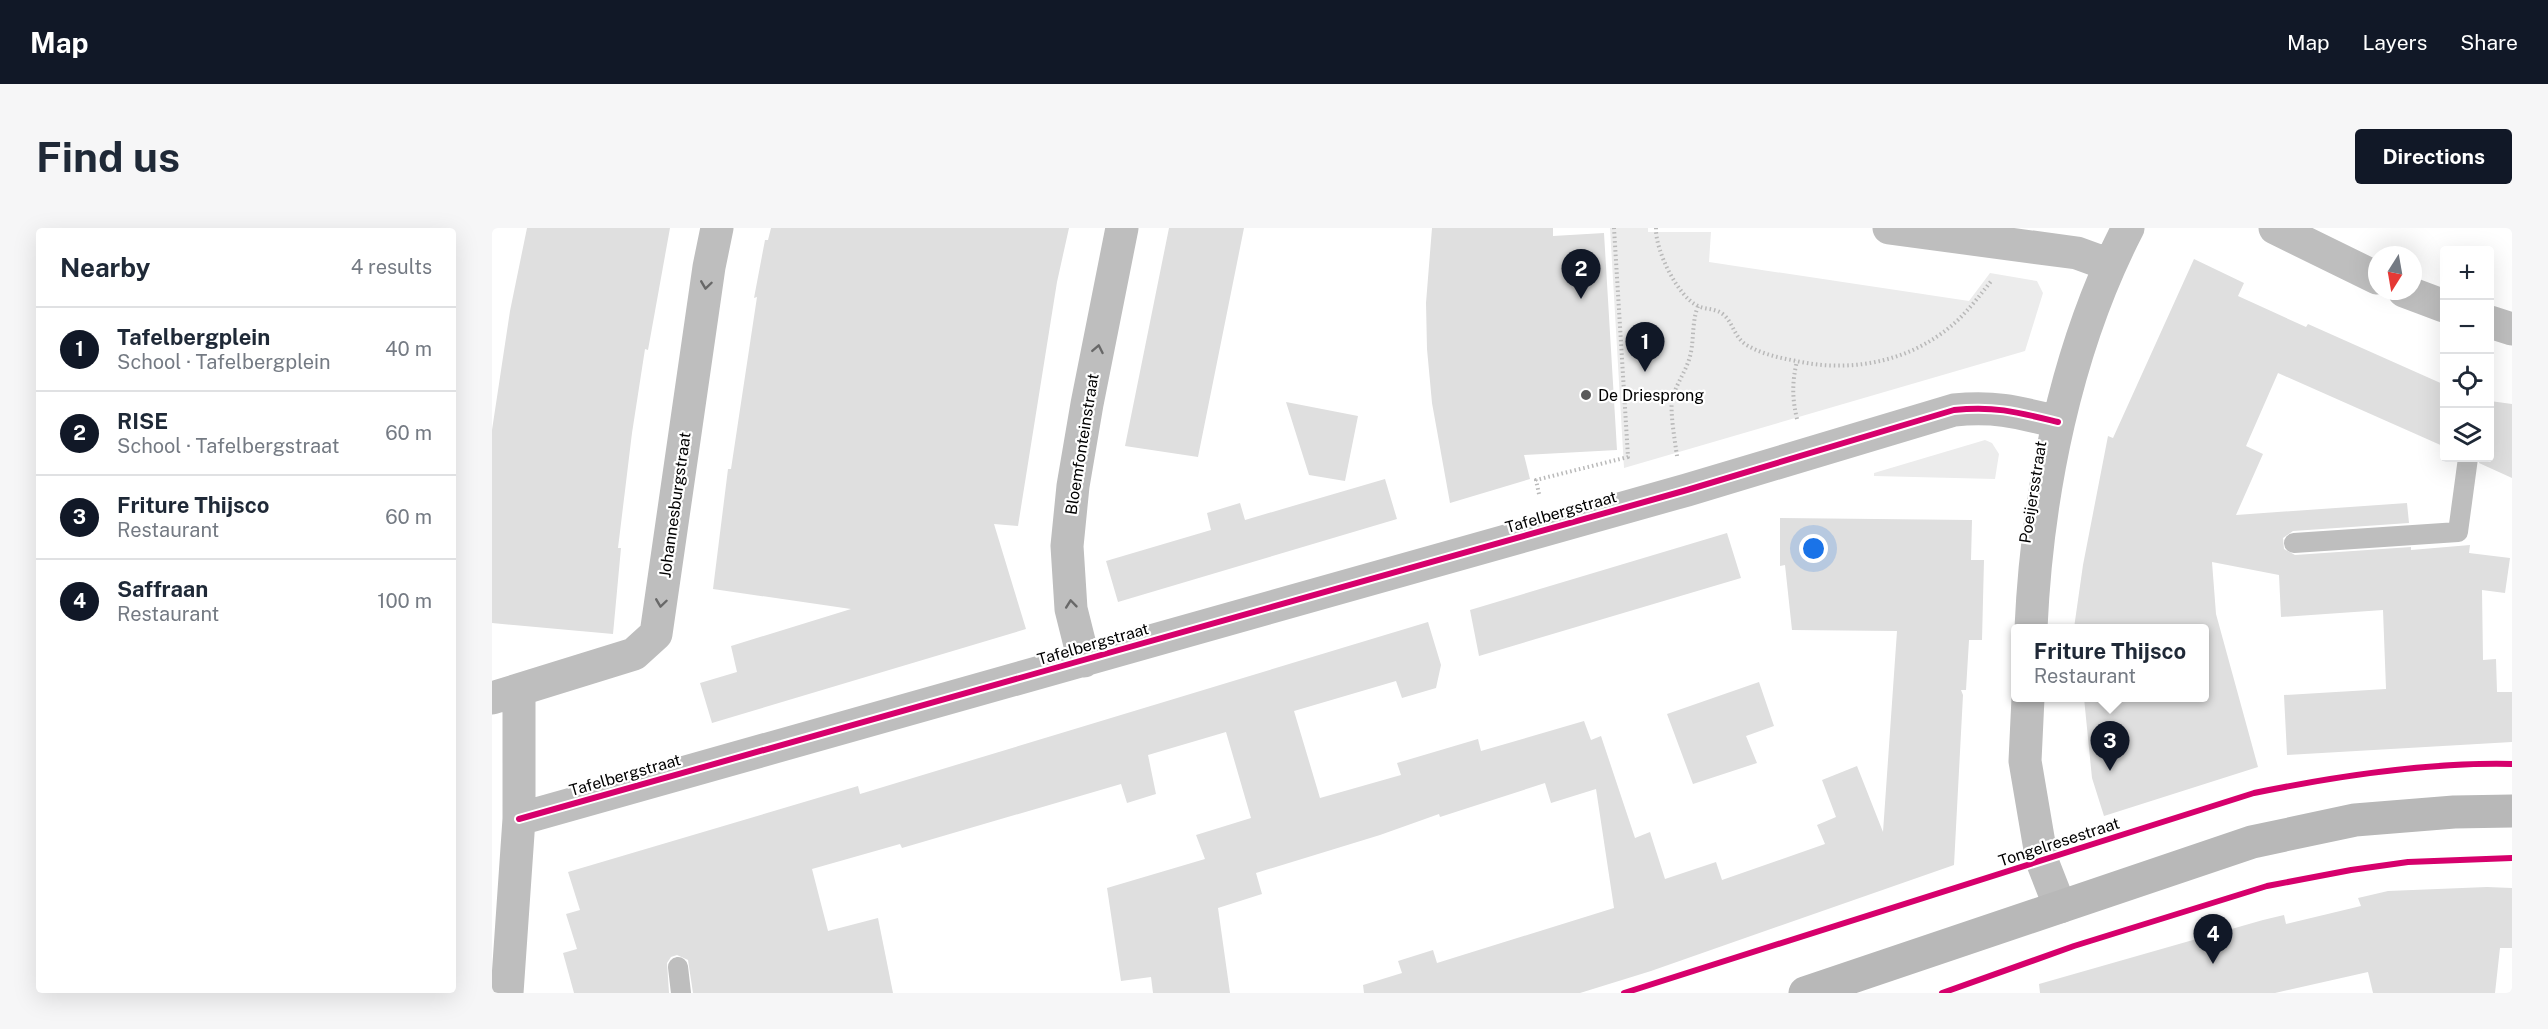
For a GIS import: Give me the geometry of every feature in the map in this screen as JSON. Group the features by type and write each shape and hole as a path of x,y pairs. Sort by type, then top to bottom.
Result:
{"main road":[{"path":"1805,993 2252,842 2355,820 2454,812 2512,811"}],"street":[{"name":"Johannesburgstraat","path":"506,695 634,654 656,634 709,267 717,228"},
{"name":"Bloemfonteinstraat","path":"1084,661 1071,609 1067,546 1073,486 1087,404 1122,228"},
{"path":"1889,228 2077,254 2110,264"},
{"name":"Poeijersstraat","path":"2031,624 2033,578 2058,422 2091,312 2110,264 2128,228"},
{"path":"2275,228 2368,274"},
{"path":"2422,298 2440,304"},
{"name":"Tafelbergstraat","path":"519,819 1680,492 1953,410 1985,407 2007,409 2058,422"},
{"path":"506,695 519,819 507,993"},
{"path":"2028,702 2025,761 2042,861 2060,907"}],"lane":[{"path":"2294,543 2458,532 2467,462"},
{"path":"678,967 681,993"}],"path":[{"path":"1550,529 1536,480 1628,457 1614,228"},
{"path":"1656,228 1661,257 1670,274 1698,306 1715,309 1725,315 1736,337 1746,345 1762,353 1830,365 1876,363 1897,358 1946,330 1972,305 1997,274 2004,243"},
{"path":"1680,492 1671,415 1672,399 1692,350 1693,318 1698,306"},
{"path":"1797,361 1793,377 1792,398 1809,453"}],"shaded area":[{"path":"1610,228 1648,228 1648,232 1711,232 1709,262 1969,301 1990,273 2037,281 2043,293 2025,351 1624,468"},
{"path":"1985,440 1992,443 1999,454 1995,479 1874,476 1874,473"}],"building":[{"path":"527,228 670,228 648,350 645,349 632,433 618,548 621,548 613,634 492,623 492,430 510,311"},
{"path":"771,228 1069,228 1057,282 1018,526 994,524 1026,629 712,723 700,683 737,672 731,646 851,609 713,589 728,469 731,469 757,297 754,298 765,240 768,240"},
{"path":"1169,228 1244,228 1198,457 1125,446"},
{"path":"1432,228 1553,228 1553,236 1604,233 1617,450 1524,455 1530,479 1450,503 1432,403 1427,349 1426,303"},
{"path":"2194,259 2244,283 2238,296 2306,327 2308,324 2440,383 2440,445 2278,373 2246,446 2263,454 2236,515 2407,503 2409,523 2293,531 2283,538 2284,549 2295,555 2470,545 2469,553 2510,558 2505,593 2482,590 2483,660 2496,659 2497,692 2512,692 2512,742 2287,755 2284,695 2386,689 2383,610 2281,617 2279,575 2212,562 2216,614 2258,767 2104,816 2092,778 2084,702 2209,702 2209,624 2075,624 2083,565 2108,436 2113,438"},
{"path":"1286,402 1358,416 1345,481 1309,475"},
{"path":"2494,402 2512,404 2512,478 2479,463 2494,462"},
{"path":"1385,479 1397,519 1118,602 1106,561 1211,530 1207,513 1240,503 1245,520"},
{"path":"1780,518 1972,520 1971,560 1984,560 1982,640 1969,640 1966,690 1961,690 1963,695 1954,865 1651,971 1580,993 1364,993 1363,985 1402,973 1398,961 1433,950 1437,963 1614,908 1596,789 1551,803 1545,783 1440,817 1439,814 1380,835 1256,873 1262,894 1218,908 1230,993 1153,993 1151,977 1121,981 1107,888 1205,859 1196,835 1251,818 1226,732 1148,755 1156,794 1127,803 1121,784 902,848 900,844 812,869 828,931 878,918 893,993 693,993 688,960 677,955 671,957 667,963 669,993 574,993 563,953 577,949 566,914 580,910 568,872 858,786 860,794 1428,622 1441,665 1436,688 1402,698 1396,681 1294,711 1320,798 1401,775 1397,763 1478,739 1481,751 1584,721 1591,740 1601,736 1635,838 1650,832 1665,879 1716,862 1722,880 1825,844 1817,825 1836,817 1822,780 1857,766 1883,832 1897,631 1792,630 1785,565 1780,566"},
{"path":"1727,533 1741,578 1479,656 1470,610"},
{"path":"1759,682 1774,726 1746,736 1757,763 1693,784 1667,714"},
{"path":"2512,888 2512,948 2500,948 2495,993 2373,993 2368,972 2275,993 2040,993 2039,984 2284,915 2286,924 2361,906 2358,898 2388,891"}],"cycle path":[{"path":"519,819 1687,490 1954,410 2006,411 2058,422"},
{"name":"Tongelresestraat","path":"1624,993 2254,793 2383,771 2448,765 2512,764"},
{"path":"1942,993 2074,946 2267,886 2408,862 2512,858"}],"place":[{"name":"RISE","path":"1581,299"},
{"name":"Tafelbergplein","path":"1645,372"},
{"name":"De Driesprong","path":"1586,395"},
{"name":"Friture Thijsco","path":"2110,771"},
{"name":"Saffraan","path":"2213,964"}]}
